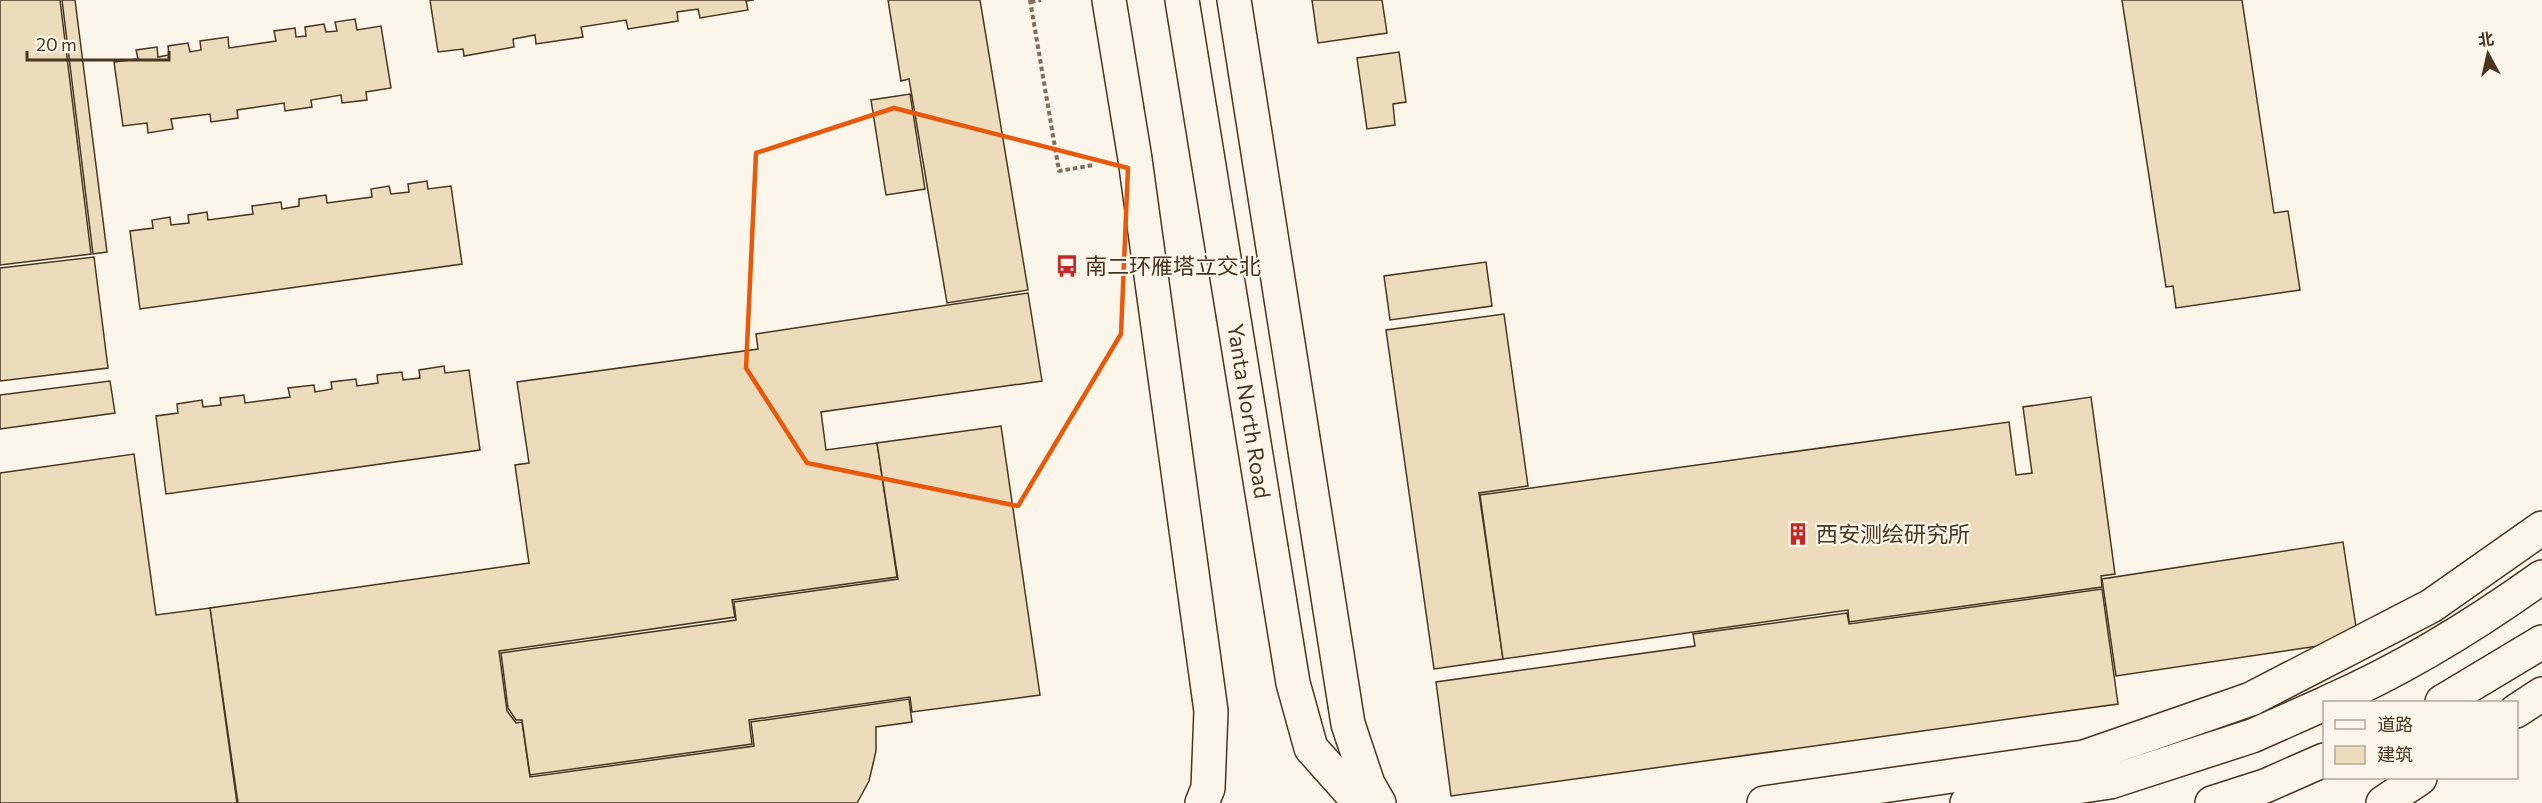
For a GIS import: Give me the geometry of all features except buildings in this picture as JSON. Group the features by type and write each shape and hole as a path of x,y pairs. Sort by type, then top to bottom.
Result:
{"main road":[{"path":"1108,0 1135,159 1211,711 1208,788 1202,803"},
{"name":"Yanta North Road","path":"1182,0 1293,683 1311,748 1360,803"},
{"path":"1234,0 1348,724 1368,784 1379,803"},
{"path":"1764,803 2084,757 2240,702 2431,606 2542,528"},
{"path":"2330,701 2424,654 2496,610 2542,578"},
{"path":"2444,701 2542,642"},
{"path":"2518,710 2542,694"},
{"path":"1967,803 2110,782 2252,736 2323,704"},
{"path":"2212,803 2265,786 2323,761"},
{"path":"2383,803 2417,779"}],"path":[{"path":"1041,0 1030,1 1059,171"}],"highlighted area":[{"path":"894,108 1128,168 1121,334 1018,506 807,463 746,368 756,153"}],"place":[{"name":"南二环雁塔立交北","path":"1067,266"},
{"name":"西安测绘研究所","path":"1798,534"}]}
